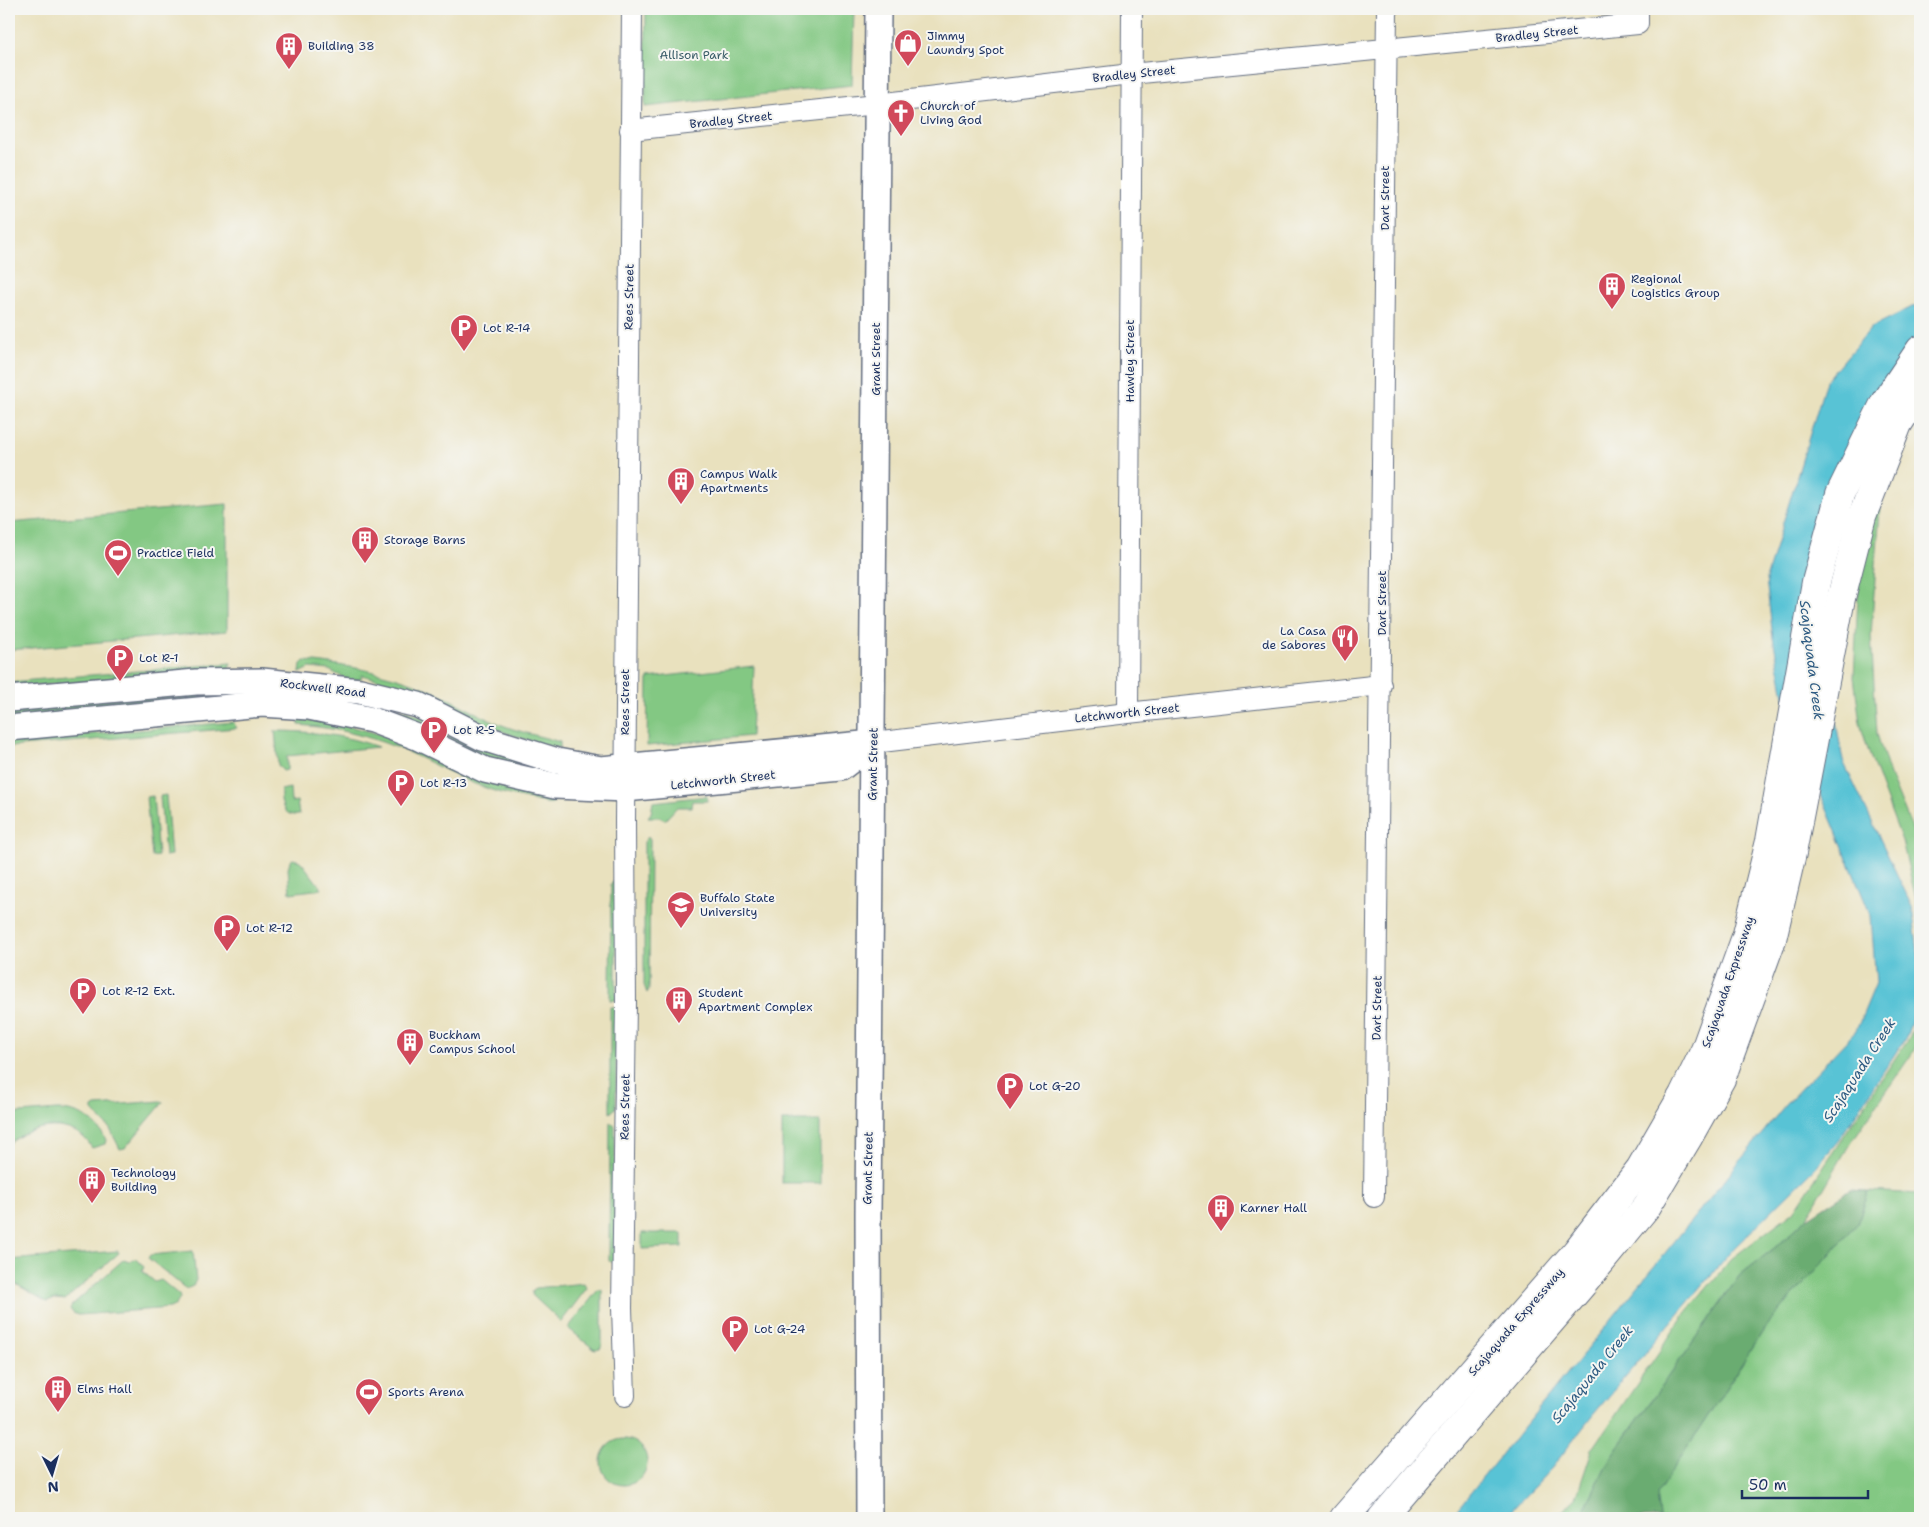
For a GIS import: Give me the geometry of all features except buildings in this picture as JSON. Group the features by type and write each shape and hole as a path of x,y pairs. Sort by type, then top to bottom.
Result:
{"highway":[{"name":"Scajaquada Expressway","path":"1382,1518 1576,1292 1647,1206 1690,1136 1721,1079 1760,936 1770,841 1816,582 1840,494 1885,402 1920,350"},
{"name":"Scajaquada Expressway","path":"1344,1518 1576,1252 1640,1169 1683,1095 1760,936 1792,853 1841,598 1862,516 1898,424 1920,390"}],"street":[{"name":"Rees Street","path":"625,1396 622,1300 626,1085 625,778 632,9"},
{"name":"Grant Street","path":"869,1518 868,1215 878,9"},
{"name":"Hawley Street","path":"1128,713 1132,9"},
{"name":"Dart Street","path":"1374,1197 1381,685 1386,9"},
{"name":"Bradley Street","path":"630,130 877,104 1132,74 1386,49 1638,16"},
{"name":"Rockwell Road","path":"9,699 196,682 262,681 352,690 418,706 483,738 557,762 601,769 625,778"},
{"name":"Letchworth Street","path":"625,778 873,743 1381,685"},
{"name":"Rockwell Road","path":"9,728 262,704 309,708 372,720 417,737 485,770 555,786 625,778"}],"green space":[{"name":"Allison Park","path":"646,9 854,9 852,85 645,107"},
{"path":"1920,384 1920,412 1908,427 1881,495 1871,635 1877,734 1890,775 1916,838 1920,859 1920,916 1902,841 1869,753 1860,723 1854,677 1860,555 1875,463 1891,419 1909,393"},
{"name":"Practice Field","path":"227,504 227,631 9,650 9,523"},
{"path":"304,661 355,668 421,686 503,725 560,742 560,748 507,733 425,695 394,684 362,675 361,679 350,681 329,670 310,668 300,673 301,664"},
{"path":"231,663 229,669 9,688 9,682"},
{"path":"754,666 751,736 647,746 648,678"},
{"path":"181,693 230,697 9,722 9,707"},
{"path":"319,696 405,711 602,780 494,764"},
{"path":"299,719 347,726 382,735 499,786 555,799 550,804 491,790 383,742 328,728 299,725"},
{"path":"233,722 237,728 9,747 9,741"},
{"path":"275,731 327,734 353,739 378,747 287,756 287,770 283,771 278,765"},
{"path":"290,788 291,802 297,801 299,815 289,814 282,804 281,790"},
{"path":"166,795 171,855 165,856 160,796"},
{"path":"153,796 158,856 152,857 146,797"},
{"path":"707,796 707,801 692,801 691,807 677,807 665,820 659,817 648,817 651,813 653,802"},
{"path":"648,837 650,840 649,989 647,993 644,985 644,842"},
{"path":"293,859 302,863 322,889 290,893 288,868 290,861"},
{"path":"616,880 616,1000 610,1000 611,884"},
{"path":"610,1007 616,1007 616,1108 610,1113"},
{"path":"1920,1014 1920,1042 1848,1147 1806,1219 1778,1245 1740,1275 1608,1462 1580,1518 1555,1518 1576,1498 1592,1450 1682,1318 1731,1259 1794,1211 1910,1036"},
{"path":"163,1102 162,1104 125,1148 120,1149 110,1129 93,1111 93,1108 96,1106"},
{"path":"57,1110 80,1114 92,1122 102,1133 106,1140 105,1144 92,1148 75,1131 52,1127 40,1128 29,1132 9,1144 9,1114"},
{"path":"782,1121 820,1121 820,1183 782,1183"},
{"path":"610,1122 615,1126 615,1263 609,1261"},
{"path":"1850,1190 1869,1191 1857,1224 1767,1325 1657,1494 1660,1518 1580,1518 1608,1462 1740,1275 1778,1245 1806,1219"},
{"path":"1869,1191 1920,1194 1920,1518 1660,1518 1657,1494 1767,1325 1857,1224"},
{"path":"642,1233 682,1233 682,1247 642,1249"},
{"path":"118,1251 119,1253 65,1300 55,1299 47,1302 9,1280 9,1260"},
{"path":"193,1251 196,1280 193,1286 186,1289 148,1258 150,1255"},
{"path":"124,1259 129,1261 137,1259 144,1267 142,1271 155,1282 161,1280 179,1295 180,1298 176,1305 170,1308 79,1315 73,1313 70,1309 72,1305"},
{"path":"584,1283 587,1288 561,1322 532,1295 536,1288"},
{"path":"598,1290 602,1290 602,1345 600,1349 595,1350 568,1328"},
{"path":"620,1439 628,1439 637,1443 643,1449 647,1462 643,1475 637,1481 628,1485 620,1485 611,1481 605,1475 601,1466 601,1458 605,1449 611,1443"}],"water":[{"name":"Scajaquada Creek","path":"1920,303 1920,369 1855,429 1818,520 1821,639 1843,761 1912,906 1920,968 1920,998 1906,1037 1838,1141 1815,1168 1733,1249 1593,1415 1551,1469 1504,1518 1450,1518 1786,1104 1856,1031 1876,983 1871,916 1821,795 1797,763 1773,638 1766,579 1826,381 1872,327"}],"place":[{"name":"Jimmy Laundry Spot","path":"908,67"},
{"name":"Building 38","path":"289,70"},
{"name":"Church of Living God","path":"901,137"},
{"name":"Regional Logistics Group","path":"1612,310"},
{"name":"Lot R-14","path":"464,352"},
{"name":"Campus Walk Apartments","path":"681,505"},
{"name":"Storage Barns","path":"365,564"},
{"name":"Practice Field","path":"118,577"},
{"name":"La Casa de Sabores","path":"1345,662"},
{"name":"Lot R-1","path":"120,682"},
{"name":"Lot R-5","path":"434,754"},
{"name":"Lot R-13","path":"401,807"},
{"name":"Buffalo State University","path":"681,929"},
{"name":"Lot R-12","path":"227,952"},
{"name":"Lot R-12 Ext.","path":"83,1015"},
{"name":"Student Apartment Complex","path":"679,1024"},
{"name":"Buckham Campus School","path":"410,1066"},
{"name":"Lot G-20","path":"1010,1110"},
{"name":"Technology Building","path":"92,1204"},
{"name":"Karner Hall","path":"1221,1232"},
{"name":"Lot G-24","path":"735,1353"},
{"name":"Elms Hall","path":"58,1413"},
{"name":"Sports Arena","path":"369,1416"}]}
